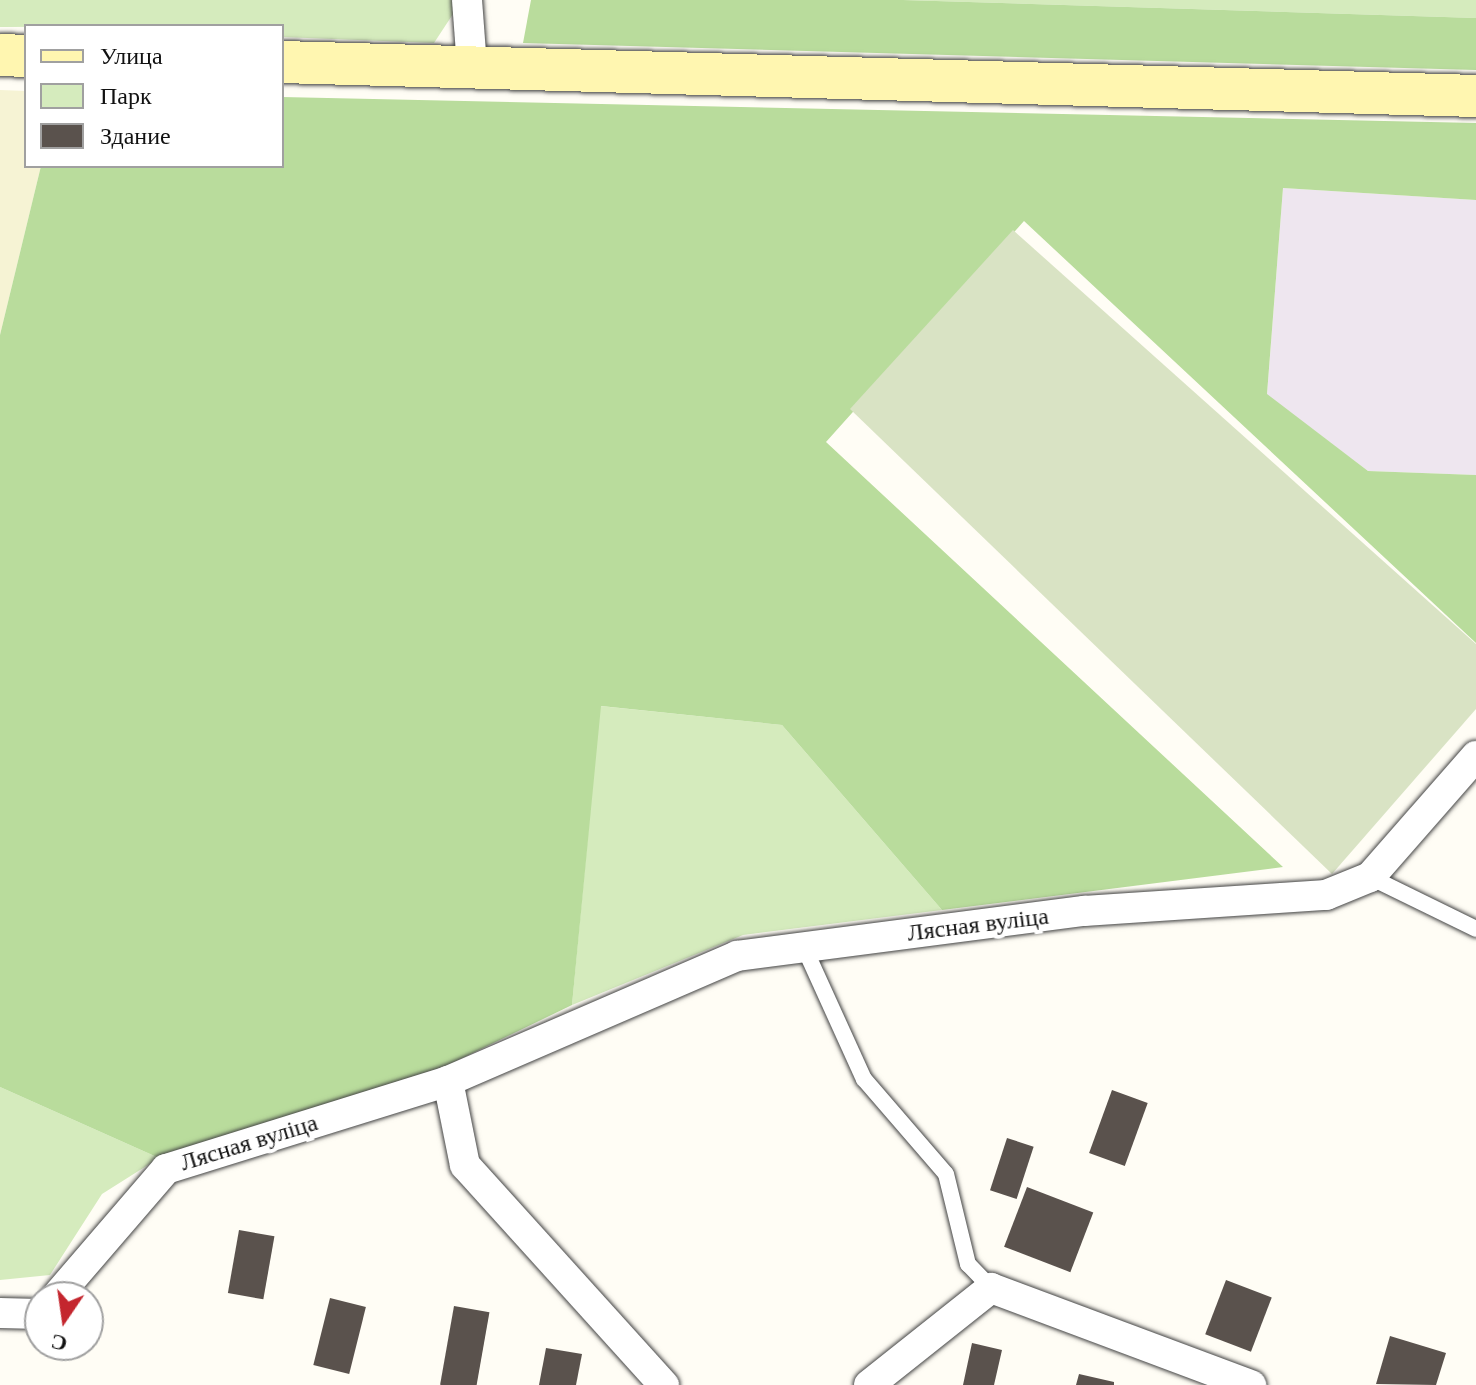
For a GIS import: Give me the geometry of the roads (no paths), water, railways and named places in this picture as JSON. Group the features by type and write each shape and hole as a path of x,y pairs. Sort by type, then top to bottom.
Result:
{"street":[{"path":"467,0 472,67"},
{"path":"0,55 24,56"},
{"path":"284,62 1476,96"},
{"name":"Лясная вуліца","path":"70,1281 166,1169 448,1081 737,956 1084,911 1326,895 1370,877 1476,756"},
{"path":"448,1081 465,1165 664,1385"},
{"path":"869,1385 991,1288 1251,1385"},
{"path":"0,1313 24,1314"}],"lane":[{"path":"1370,877 1476,929"},
{"path":"804,947 864,1079 946,1174 968,1264 991,1288"}]}
